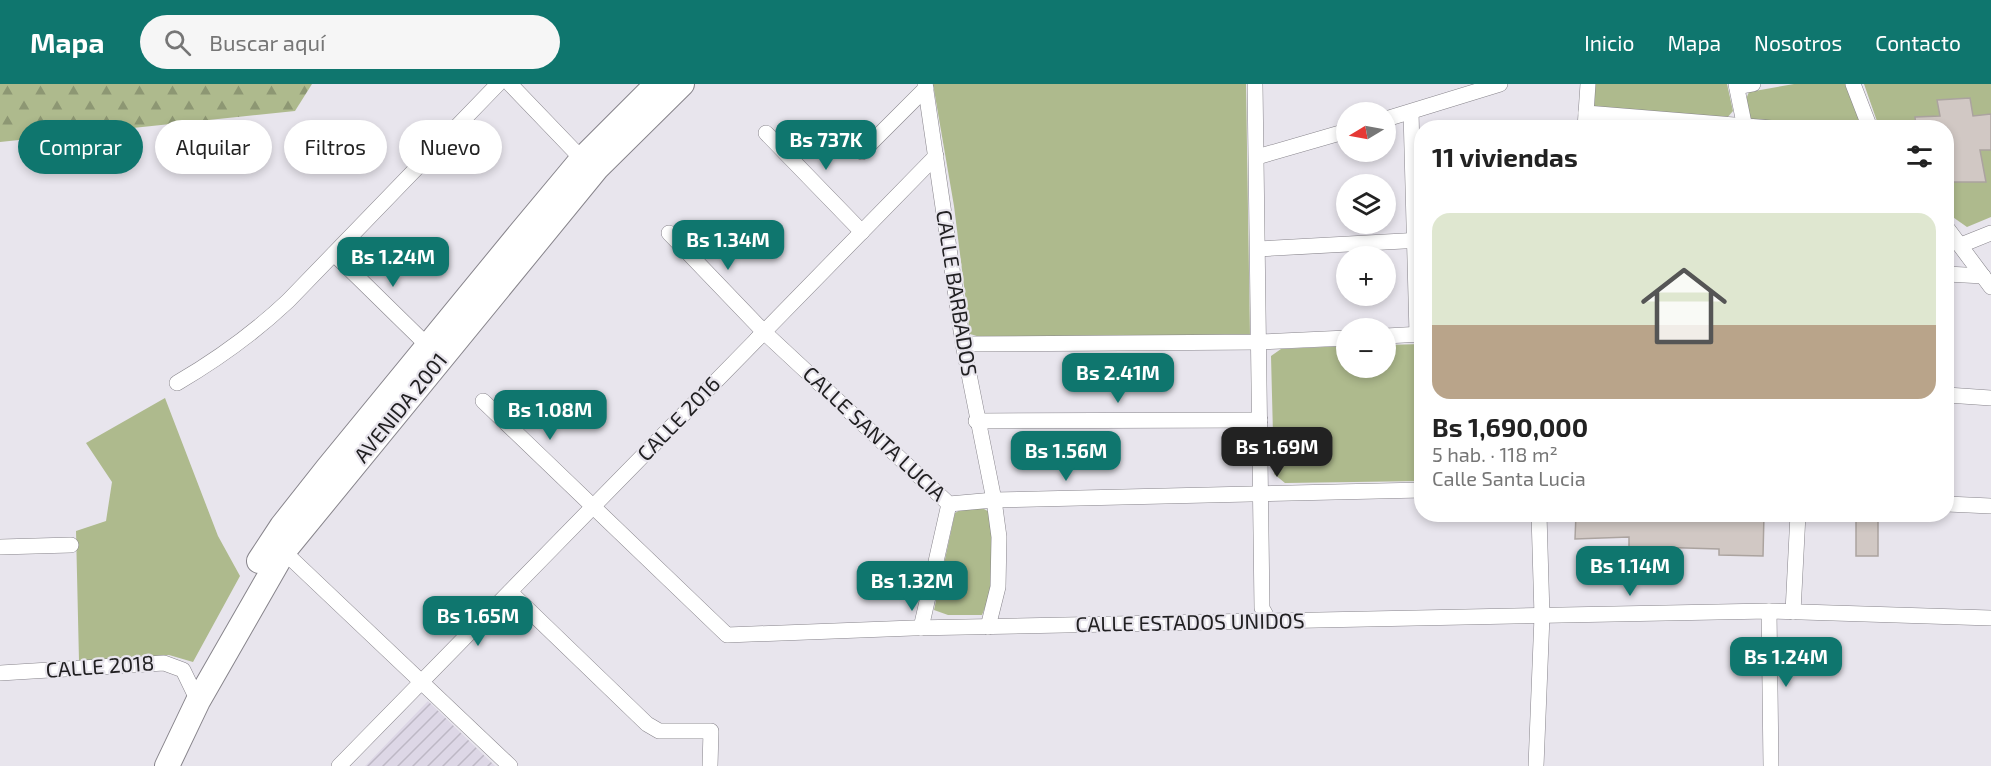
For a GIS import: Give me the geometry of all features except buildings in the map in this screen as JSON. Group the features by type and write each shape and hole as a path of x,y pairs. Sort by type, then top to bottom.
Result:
{"main road":[{"name":"AVENIDA 2001","path":"148,766 195,692 277,546 320,477 582,159 657,84"},
{"name":"AVENIDA 2001","path":"277,546 597,168 682,84"},
{"name":"AVENIDA 2001","path":"167,766 195,692"}],"street":[{"path":"177,383 210,364 253,334 334,254 498,84"},
{"path":"510,84 582,159"},
{"path":"1255,84 1262,608 1269,621"},
{"path":"1396,116 1500,84"},
{"path":"1586,120 1588,84"},
{"path":"1743,120 1736,86 1753,84"},
{"path":"1853,84 1867,120"},
{"path":"862,152 925,86"},
{"name":"CALLE BARBADOS","path":"925,86 963,344 976,421 994,500 999,537 998,586 988,627"},
{"path":"1411,112 1414,160"},
{"path":"766,133 862,232"},
{"path":"1257,157 1336,133"},
{"name":"CALLE 2016","path":"339,766 936,156"},
{"name":"CALLE SANTA LUCIA","path":"669,233 764,332 949,504 994,500 1414,490"},
{"path":"1961,245 1991,233"},
{"path":"1954,236 1987,281"},
{"path":"1258,249 1414,240"},
{"path":"334,254 429,347"},
{"path":"1954,275 1987,281"},
{"path":"1396,335 1414,334"},
{"path":"963,344 1260,342 1336,339"},
{"path":"1954,395 1991,398"},
{"name":"CALLE ESTADOS UNIDOS","path":"483,401 728,634 1769,611 1991,618"},
{"path":"976,421 1260,420"},
{"path":"921,628 949,504"},
{"path":"1954,504 1991,506"},
{"path":"1536,766 1542,616 1539,522"},
{"path":"1793,612 1798,522"},
{"path":"0,547 71,545"},
{"path":"277,546 510,766"},
{"path":"510,591 647,724 659,731 711,731 710,766"},
{"path":"1769,611 1771,766"},
{"name":"CALLE 2018","path":"0,673 164,663 183,670 195,692"}],"shaded area":[{"path":"428,701 495,766 365,766"}],"green space":[{"path":"0,84 312,84 295,111 209,120 155,120 155,126 143,127 143,120 18,120 18,140 0,142"},
{"path":"933,84 1246,84 1250,336 980,337 970,334 954,206"},
{"path":"1595,84 1727,84 1733,111 1726,119 1607,109 1594,106"},
{"path":"1794,84 1848,84 1862,120 1750,119 1746,99 1749,92"},
{"path":"1864,84 1991,84 1991,217 1967,227 1954,218 1954,120 1877,120"},
{"path":"1414,344 1414,481 1285,483 1274,474 1271,356 1281,349 1336,346 1336,378 1396,378 1396,345"},
{"path":"165,398 218,536 240,576 193,662 169,655 79,661 76,531 106,521 112,482 86,443"},
{"path":"962,509 984,509 991,513 992,577 982,615 948,615 934,610 955,513"}]}
